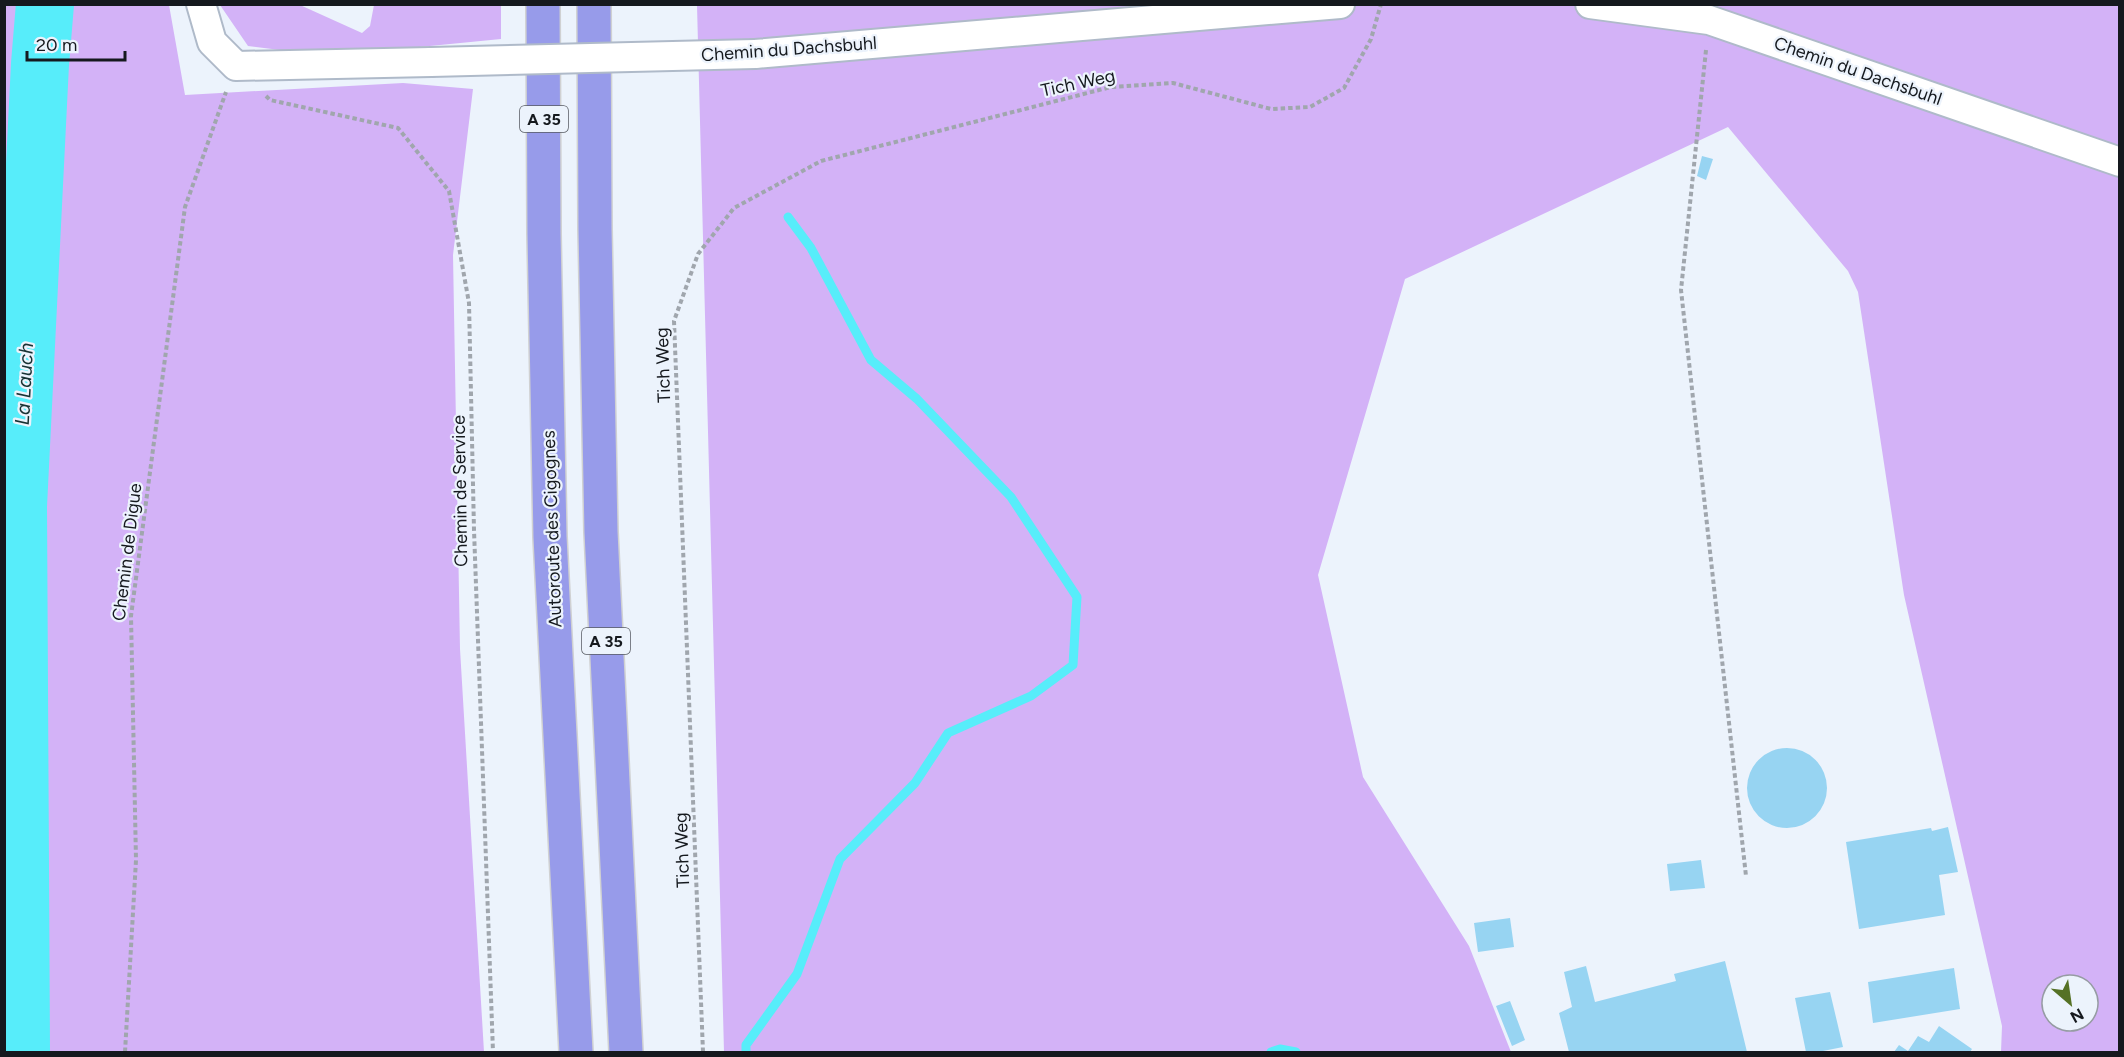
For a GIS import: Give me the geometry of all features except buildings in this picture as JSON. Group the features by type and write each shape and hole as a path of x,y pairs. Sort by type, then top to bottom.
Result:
{"highway":[{"name":"Autoroute des Cigognes","path":"543,4 544,246 550,537 576,1053"},
{"name":"A 35","path":"594,4 595,217 601,532 626,1053"}],"street":[{"path":"201,4 212,42 236,66"},
{"name":"Chemin du Dachsbuhl","path":"236,66 755,54 1340,4"},
{"name":"Chemin du Dachsbuhl","path":"1590,4 1709,20 2120,162"}],"path":[{"name":"Tich Weg","path":"703,1053 674,321 698,254 734,208 821,161 1111,87 1173,83 1271,109 1310,107 1344,88 1371,39 1381,4"},
{"path":"1709,20 1681,290 1746,876"},
{"name":"Chemin de Digue","path":"125,1053 136,860 131,616 185,207 236,66"},
{"name":"Chemin de Service","path":"236,66 270,100 398,128 449,191 469,303 474,530 493,1053"}],"shaded area":[{"path":"5,4 169,5 185,95 403,83 473,89 453,255 460,649 484,1052 5,1052"},
{"path":"220,5 300,5 362,33 370,26 374,5 501,5 501,39 328,56 248,46"},
{"path":"697,5 2119,5 2119,1052 2001,1052 2002,1026 1904,595 1858,292 1848,271 1728,127 1405,279 1318,575 1363,777 1469,946 1511,1052 724,1052"}],"waterway":[{"name":"La Lauch","path":"21,1052 18,506 45,4"},
{"path":"746,1052 746,1045 797,974 840,859 915,783 948,733 1031,696 1073,665 1077,597 1011,497 917,399 871,360 811,248 788,217"},
{"path":"1271,1052 1280,1049 1296,1052"}]}
